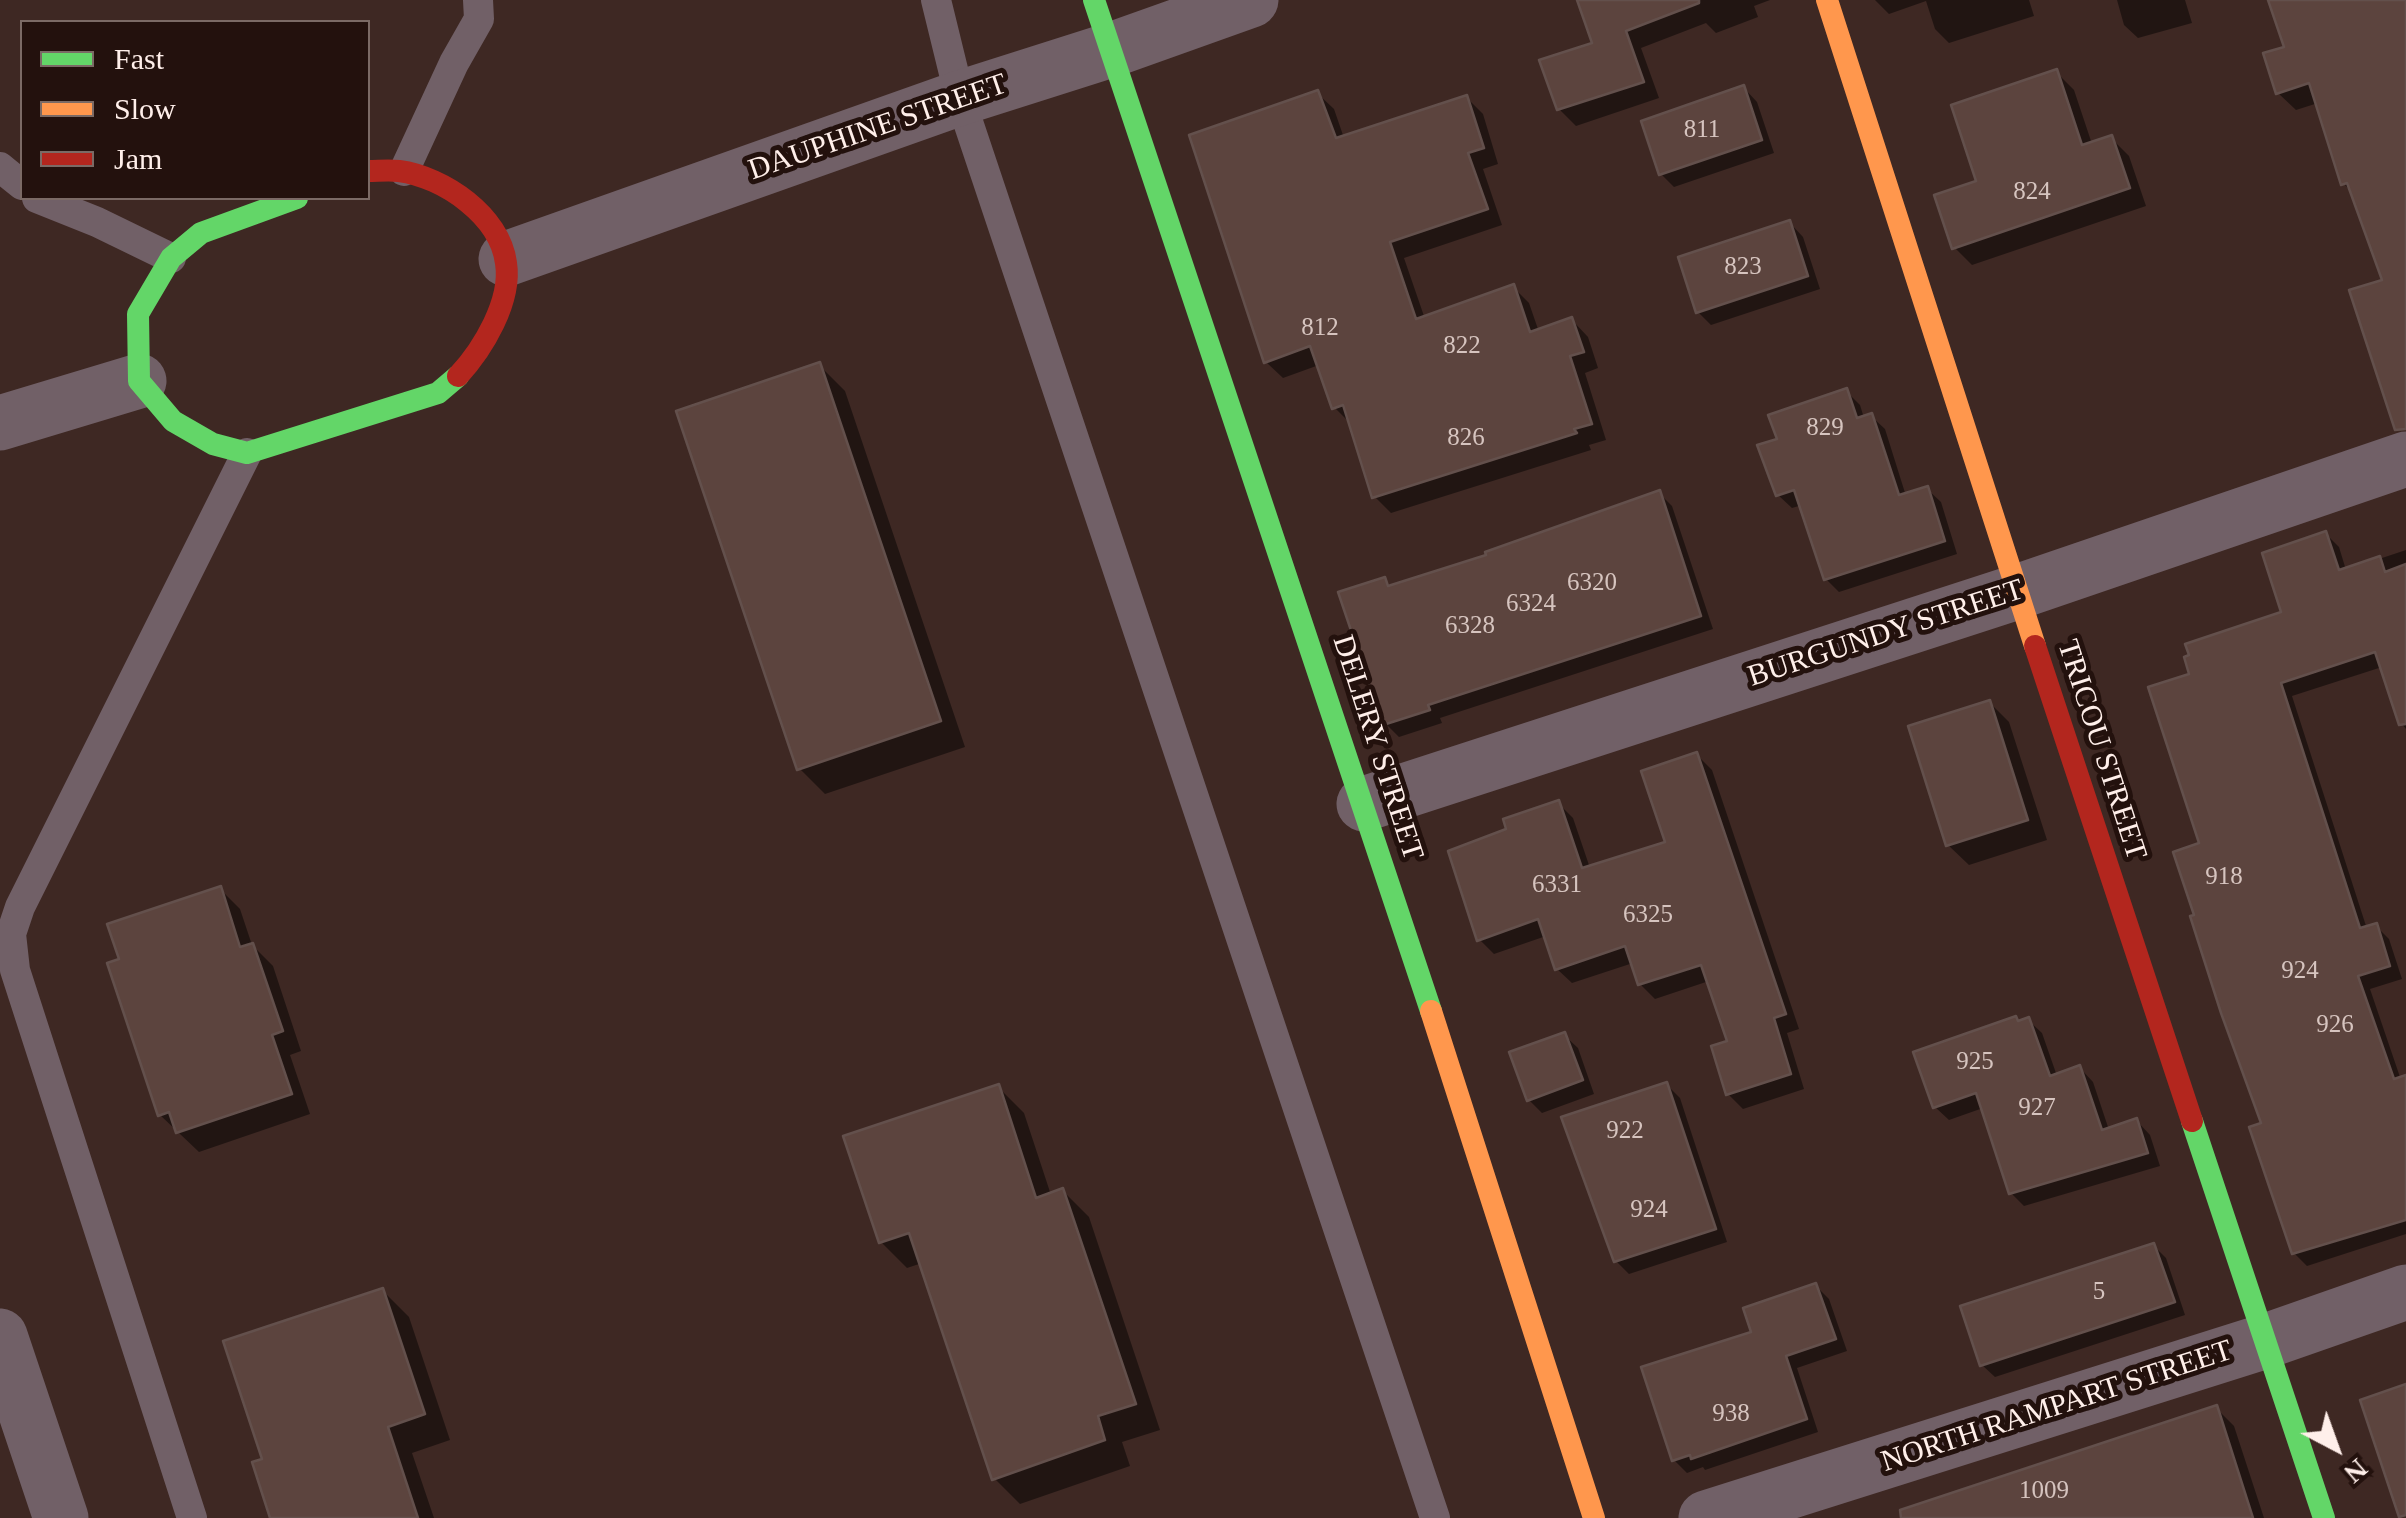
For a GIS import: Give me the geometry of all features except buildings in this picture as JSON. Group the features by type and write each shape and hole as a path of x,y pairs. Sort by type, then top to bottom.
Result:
{"street":[{"name":"DELERY STREET","path":"1094,0 1364,804 1594,1518"},
{"name":"DAUPHINE STREET","path":"506,259 960,98 1252,0"},
{"name":"TRICOU STREET","path":"1827,0 2017,592 2324,1518"},
{"path":"292,200 201,234 171,258 138,314 139,381 173,421 213,444 247,454 438,393 464,374 494,318 505,290 506,259 493,229 457,193 404,171 370,171"},
{"path":"0,423 139,381"},
{"name":"BURGUNDY STREET","path":"1364,804 2017,592 2406,459"},
{"name":"NORTH RAMPART STREET","path":"1706,1518 2266,1341 2406,1292"},
{"path":"0,1336 62,1518"}],"lane":[{"path":"404,171 479,19 478,0"},
{"path":"936,0 960,98 1435,1518"},
{"path":"0,167 20,183"},
{"path":"42,200 171,258"},
{"path":"192,1518 15,970 10,934 247,454"}],"traffic: fast":[{"path":"1094,0 1431,1011"},
{"path":"292,200 201,233 171,258 138,314 139,381 173,421 213,444 247,453 438,393 458,376"},
{"path":"2192,1121 2324,1518"}],"traffic: slow":[{"path":"1827,0 2035,646"},
{"path":"1431,1011 1594,1518"}],"traffic: jam":[{"path":"370,171 399,171 451,190 481,215 502,246 507,278 500,308 486,338 458,376"},
{"path":"2035,646 2192,1121"}]}
